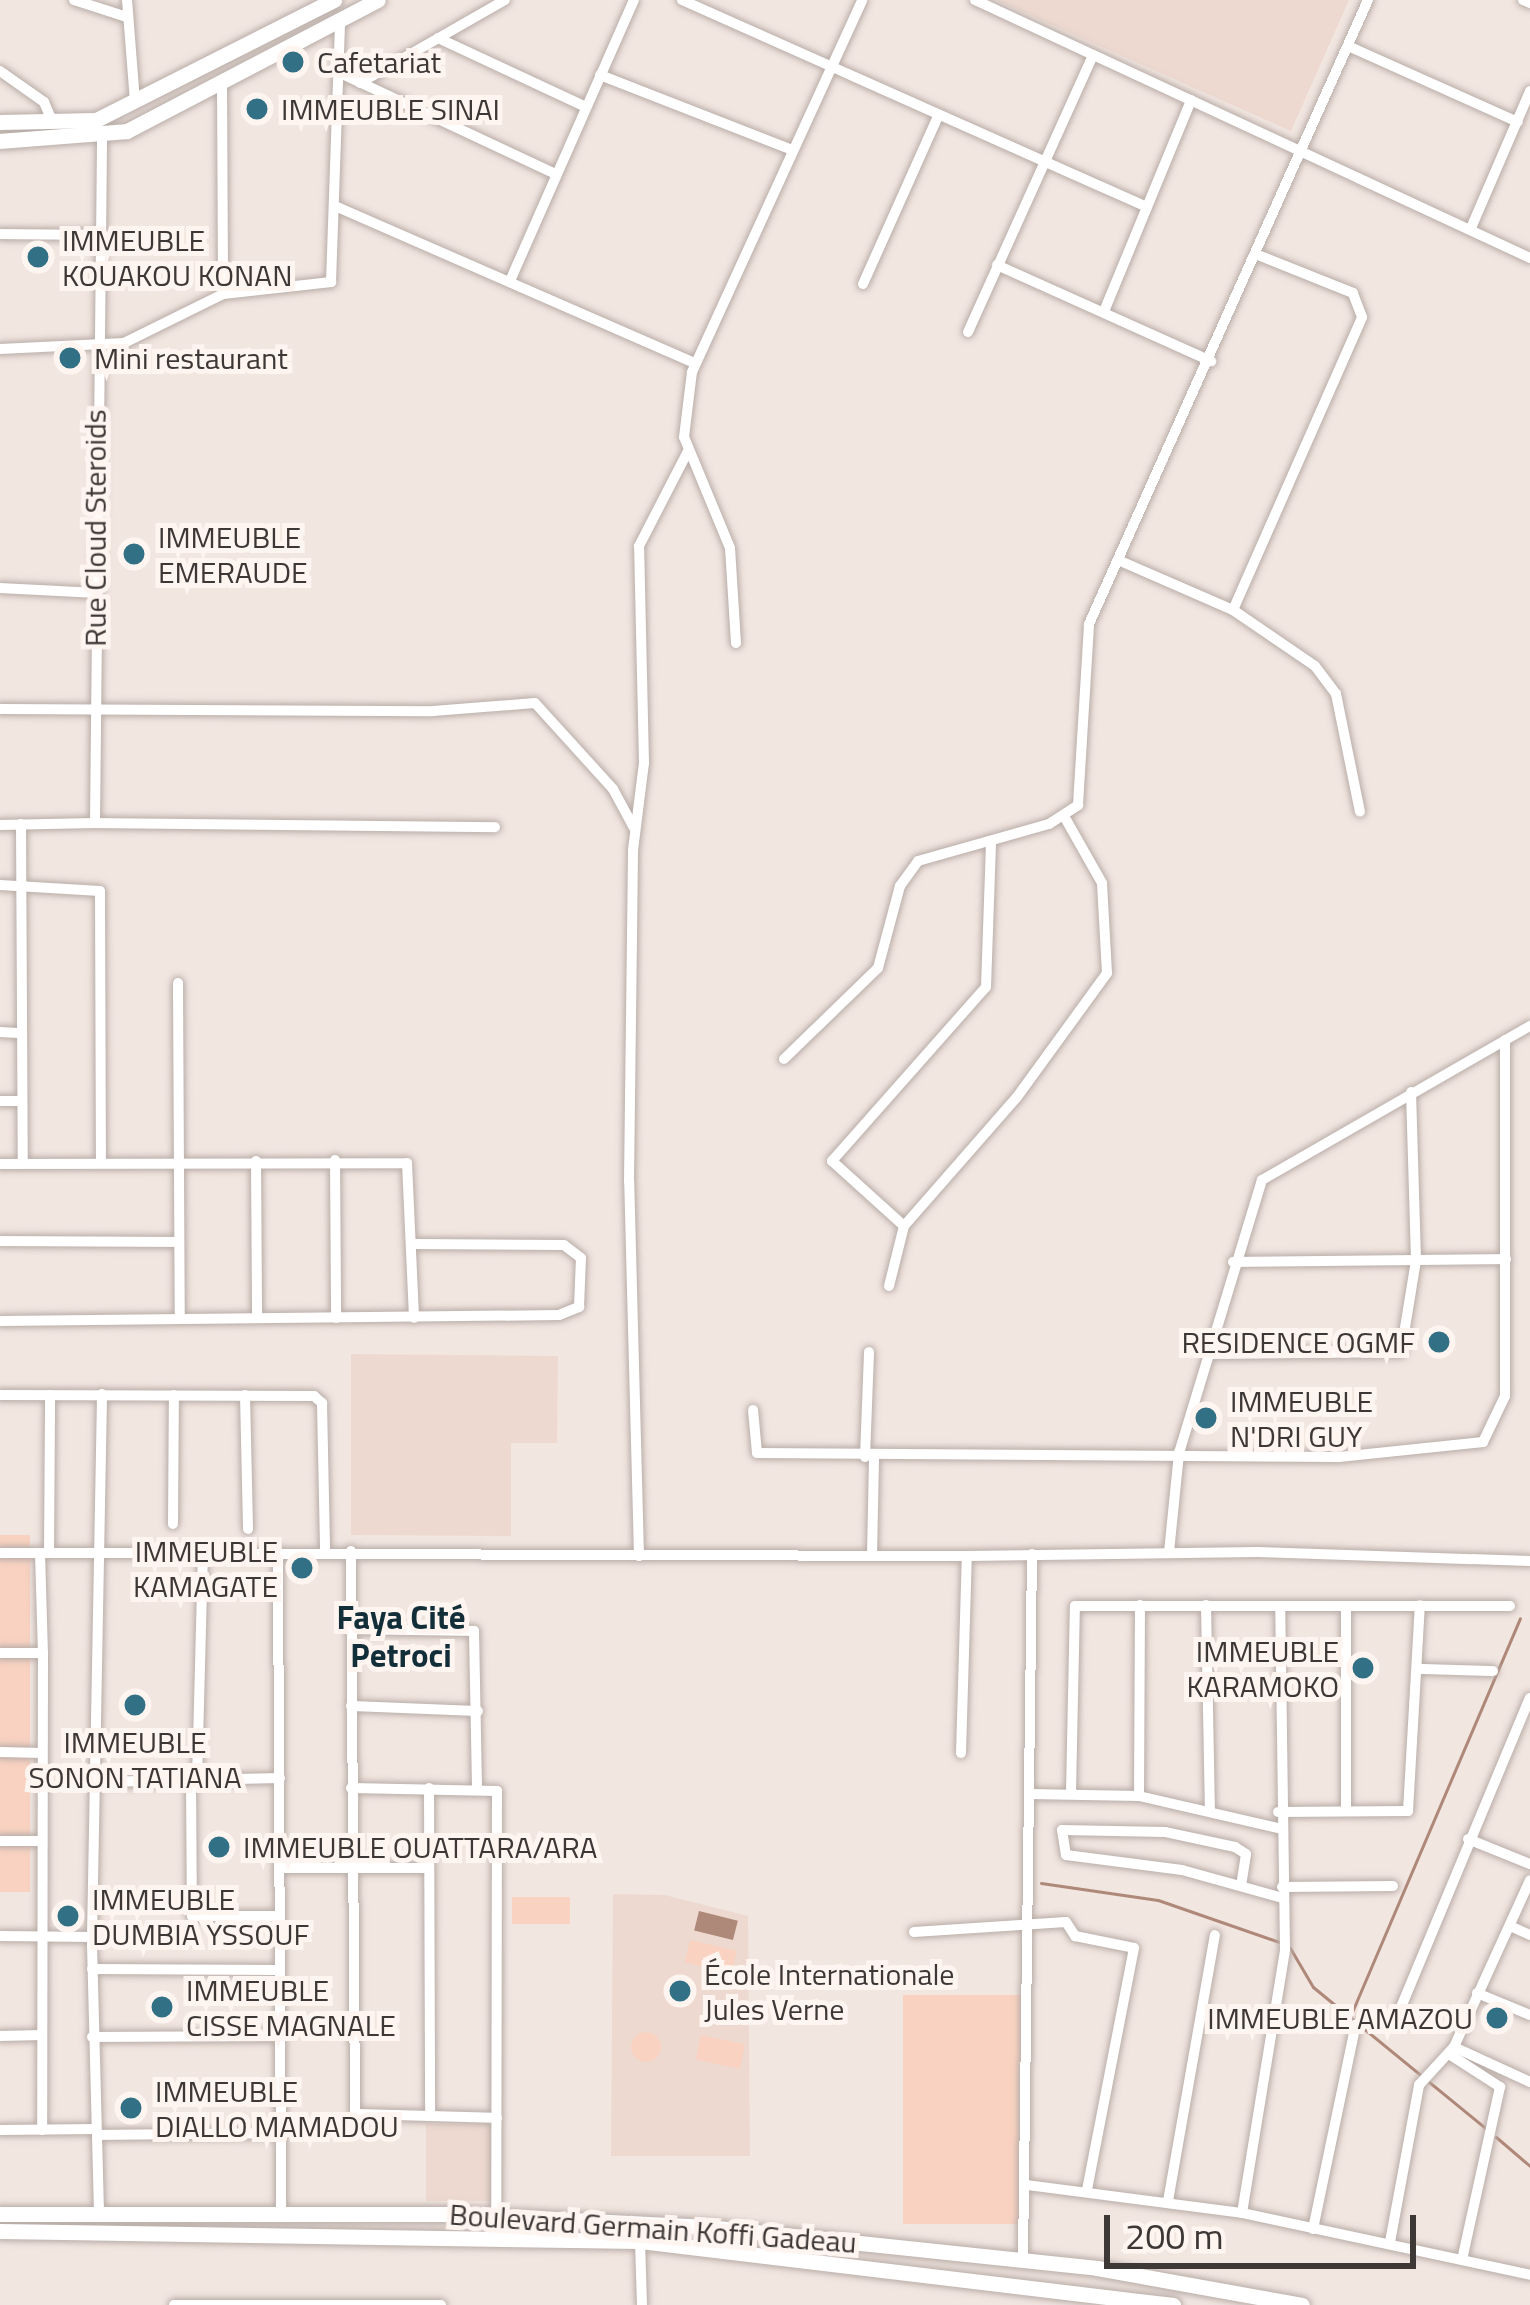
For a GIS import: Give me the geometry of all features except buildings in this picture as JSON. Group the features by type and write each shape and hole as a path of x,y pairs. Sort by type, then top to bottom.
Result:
{"main road":[{"path":"0,122 96,120 136,105 334,0"},
{"path":"0,141 101,139 222,84 359,5 378,0"},
{"name":"Boulevard Germain Koffi Gadeau","path":"0,2214 281,2212 708,2227 1023,2260 1302,2305"},
{"name":"Boulevard Germain Koffi Gadeau","path":"0,2231 309,2230 640,2241 1173,2305"}],"street":[{"path":"74,0 128,17"},
{"path":"127,0 136,105"},
{"path":"360,83 505,0"},
{"path":"510,281 634,0"},
{"path":"682,0 828,69 1147,206"},
{"path":"639,1556 629,1203 634,828 644,763 640,546 688,453 694,363 862,0"},
{"path":"975,0 1530,258"},
{"path":"784,1059 878,968 900,886 918,861 1065,818 1082,790 1090,624 1305,152 1368,0"},
{"path":"0,349 96,346 154,333 223,294 331,282 340,20"},
{"path":"438,38 586,107"},
{"path":"1348,46 1518,122"},
{"path":"968,332 1093,55"},
{"path":"0,71 44,102 53,123"},
{"path":"340,74 556,174"},
{"path":"600,75 790,149"},
{"path":"222,84 223,294"},
{"path":"1471,228 1530,91"},
{"path":"1105,309 1191,100"},
{"path":"863,284 938,116"},
{"name":"Rue Cloud Steroids","path":"95,823 101,139"},
{"path":"335,206 694,363"},
{"path":"0,234 98,235"},
{"path":"1233,610 1362,317 1353,293 1258,255"},
{"path":"997,265 1105,309 1210,361"},
{"path":"688,453 730,548 736,643"},
{"path":"1118,560 1233,610 1328,679 1360,812"},
{"path":"0,588 97,593"},
{"path":"0,709 433,711 535,704 613,789 634,828"},
{"path":"889,1286 904,1226 1017,1096 1107,973 1102,883 1065,818"},
{"path":"21,824 23,1163"},
{"path":"0,825 495,827"},
{"path":"904,1226 832,1161 986,987 991,841"},
{"path":"0,885 100,891 101,1162"},
{"path":"178,982 180,1317"},
{"path":"1169,1552 1179,1454 1233,1262 1262,1180 1530,1026"},
{"path":"0,1032 22,1033"},
{"path":"753,1410 758,1453 1339,1457 1483,1442 1503,1411 1505,1040"},
{"path":"1208,1354 1395,1358 1405,1346 1416,1261 1411,1092"},
{"path":"0,1101 22,1101"},
{"path":"0,1164 335,1160 412,1167 414,1318"},
{"path":"335,1160 336,1318"},
{"path":"256,1161 257,1317"},
{"path":"0,1241 178,1242"},
{"path":"0,1321 574,1313 581,1258 564,1244 413,1244"},
{"path":"1233,1262 1506,1259"},
{"path":"869,1352 872,1555"},
{"path":"99,2212 92,1937 102,1394"},
{"path":"0,1395 320,1399 325,1551"},
{"path":"42,2130 43,1653 50,1395"},
{"path":"173,1524 174,1395"},
{"path":"245,1395 248,1529"},
{"path":"351,1551 348,1867 355,2114 496,2118"},
{"path":"278,1552 281,2212"},
{"path":"0,1553 967,1556 1169,1552 1530,1561"},
{"path":"1023,2260 1032,1554"},
{"path":"203,1555 192,1916 280,1916"},
{"path":"962,1754 967,1556"},
{"path":"1071,1792 1072,1610 1140,1605 1510,1606"},
{"path":"1139,1796 1140,1605"},
{"path":"1206,1605 1210,1811"},
{"path":"1278,1812 1410,1806 1420,1605"},
{"path":"1242,2212 1285,1949 1278,1828 1280,1606"},
{"path":"1346,1607 1346,1811"},
{"path":"351,1629 473,1631 477,1787"},
{"path":"0,1653 43,1653"},
{"path":"1420,1669 1492,1671"},
{"path":"1399,2012 1530,1698"},
{"path":"351,1706 478,1711"},
{"path":"1516,1729 1530,1734"},
{"path":"0,1752 42,1753"},
{"path":"97,1783 280,1778"},
{"path":"351,1788 477,1787 496,1791 496,2216"},
{"path":"429,1788 430,2116"},
{"path":"1029,1794 1139,1796 1278,1828"},
{"path":"1241,1886 1246,1854 1235,1847 1165,1832 1062,1830 1066,1855 1241,1886 1282,1893 1393,1886"},
{"path":"1468,1839 1530,1864"},
{"path":"0,1841 42,1841"},
{"path":"280,1868 429,1868"},
{"path":"1390,2242 1419,2085 1450,2054 1530,1880"},
{"path":"914,1932 1026,1921 1066,1922 1075,1936 1134,1948 1088,2190"},
{"path":"1510,1926 1530,1936"},
{"path":"1168,2201 1215,1935"},
{"path":"0,1936 92,1937"},
{"path":"92,1969 280,1970"},
{"path":"1478,1993 1530,2015"},
{"path":"1313,2229 1355,2024"},
{"path":"0,2036 42,2036"},
{"path":"92,2036 280,2036"},
{"path":"1450,2054 1530,2082"},
{"path":"1450,2054 1500,2087 1462,2260"},
{"path":"0,2130 281,2133"},
{"path":"1027,2185 1242,2212 1530,2275"},
{"path":"640,2241 642,2305"},
{"path":"174,2305 441,2305"}],"shaded area":[{"path":"996,0 1349,0 1291,131"},
{"path":"351,1354 558,1356 557,1443 511,1443 511,1536 351,1535"},
{"path":"0,1535 30,1535 30,1892 0,1892"},
{"name":"École Internationale Jules Verne","path":"613,1894 665,1895 748,1916 750,2156 611,2156"},
{"path":"512,1897 570,1897 570,1924 512,1924"},
{"path":"699,1911 738,1921 733,1940 694,1930"},
{"path":"690,1940 737,1951 732,1973 685,1962"},
{"path":"903,1995 1023,1995 1023,2224 903,2224"},
{"path":"646,2032 661,2047 646,2062 631,2047"},
{"path":"701,2035 745,2044 740,2069 696,2059"},
{"path":"426,2124 491,2124 491,2201 426,2201"}],"waterway":[{"path":"1352,2012 1520,1618"},
{"path":"1041,1883 1158,1900 1282,1943"},
{"path":"1290,1948 1313,1987 1488,2130"},
{"path":"1496,2137 1530,2166"}],"place":[{"name":"Cafetariat","path":"293,62"},
{"name":"IMMEUBLE SINAI","path":"257,109"},
{"name":"IMMEUBLE KOUAKOU KONAN","path":"38,257"},
{"name":"Mini restaurant","path":"70,358"},
{"name":"IMMEUBLE EMERAUDE","path":"134,554"},
{"name":"RESIDENCE OGMF","path":"1439,1342"},
{"name":"IMMEUBLE N'DRI GUY","path":"1206,1418"},
{"name":"IMMEUBLE KAMAGATE","path":"302,1568"},
{"name":"IMMEUBLE KARAMOKO","path":"1363,1668"},
{"name":"IMMEUBLE SONON TATIANA","path":"135,1705"},
{"name":"IMMEUBLE OUATTARA/ARA","path":"219,1847"},
{"name":"IMMEUBLE DUMBIA YSSOUF","path":"68,1916"},
{"name":"École Internationale Jules Verne","path":"680,1991"},
{"name":"IMMEUBLE CISSE MAGNALE","path":"162,2007"},
{"name":"IMMEUBLE AMAZOU","path":"1497,2018"},
{"name":"IMMEUBLE DIALLO MAMADOU","path":"131,2108"}],"district":[{"name":"Faya Cité Petroci","path":"401,1637"}]}
